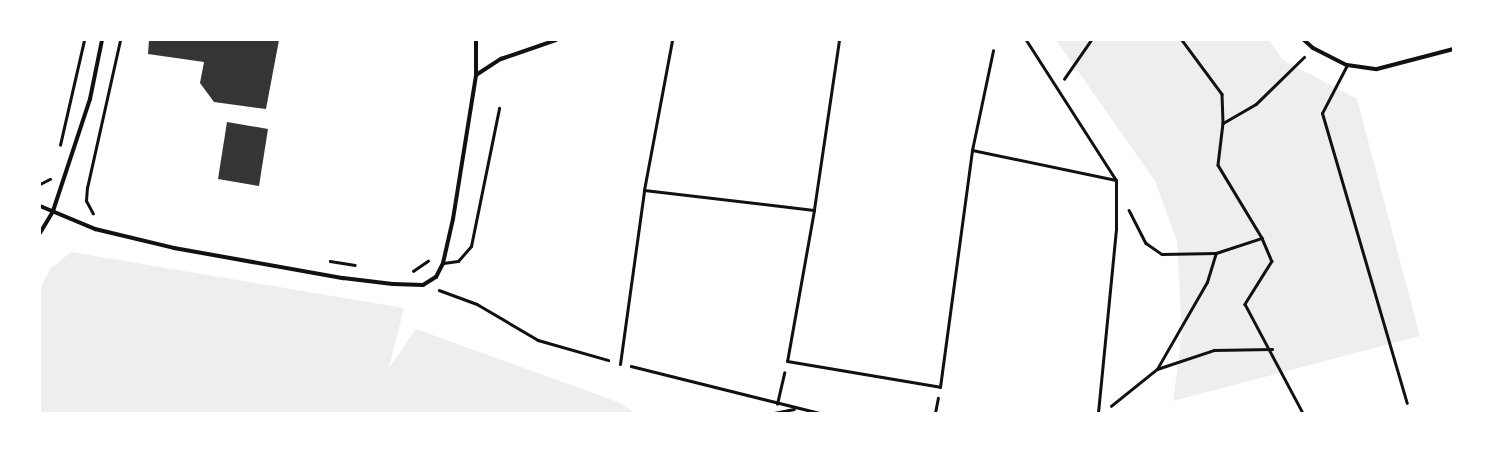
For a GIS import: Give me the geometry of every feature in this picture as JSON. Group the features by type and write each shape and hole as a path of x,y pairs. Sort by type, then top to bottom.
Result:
{"street":[{"path":"40,233 53,211 90,99 102,40"},
{"path":"40,206 96,230 174,248 350,279 393,284 423,284 436,277 444,263 476,75 476,40"},
{"path":"476,75 501,59 556,40"},
{"path":"1304,40 1313,48 1347,65 1377,69 1453,49"}],"lane":[{"path":"620,364 644,190 672,40"},
{"path":"839,40 814,210 787,361 940,387 972,150 993,50"},
{"path":"1026,40 1116,180 1116,229 1098,413"},
{"path":"1347,65 1322,114 1407,403"},
{"path":"444,263 458,261 471,246 499,108"},
{"path":"972,150 1116,180"},
{"path":"644,190 814,210"}],"path":[{"path":"59,147 84,40"},
{"path":"98,218 86,201 87,188 120,40"},
{"path":"1057,89 1091,40"},
{"path":"1182,40 1222,94 1223,123 1218,165 1262,238 1272,261 1246,304 1272,349 1303,413"},
{"path":"1223,123 1256,104 1313,48"},
{"path":"40,184 53,175"},
{"path":"1127,206 1139,232 1152,249 1162,254 1216,253 1262,238"},
{"path":"1157,369 1207,282 1216,253"},
{"path":"408,271 416,270 430,258"},
{"path":"322,260 362,266"},
{"path":"1108,408 1157,369 1214,350 1272,349"},
{"path":"777,404 787,361"},
{"path":"774,413 794,408"}],"shaded area":[{"path":"1056,40 1269,40 1283,60 1357,99 1420,336 1173,401 1182,335 1177,241 1155,181"},
{"path":"71,252 404,308 389,368 416,329 618,402 635,413 40,413 40,289 50,269"}],"building":[{"path":"149,40 279,40 266,109 214,102 200,83 204,62 148,54"},
{"path":"227,122 268,129 259,186 218,179"}]}
